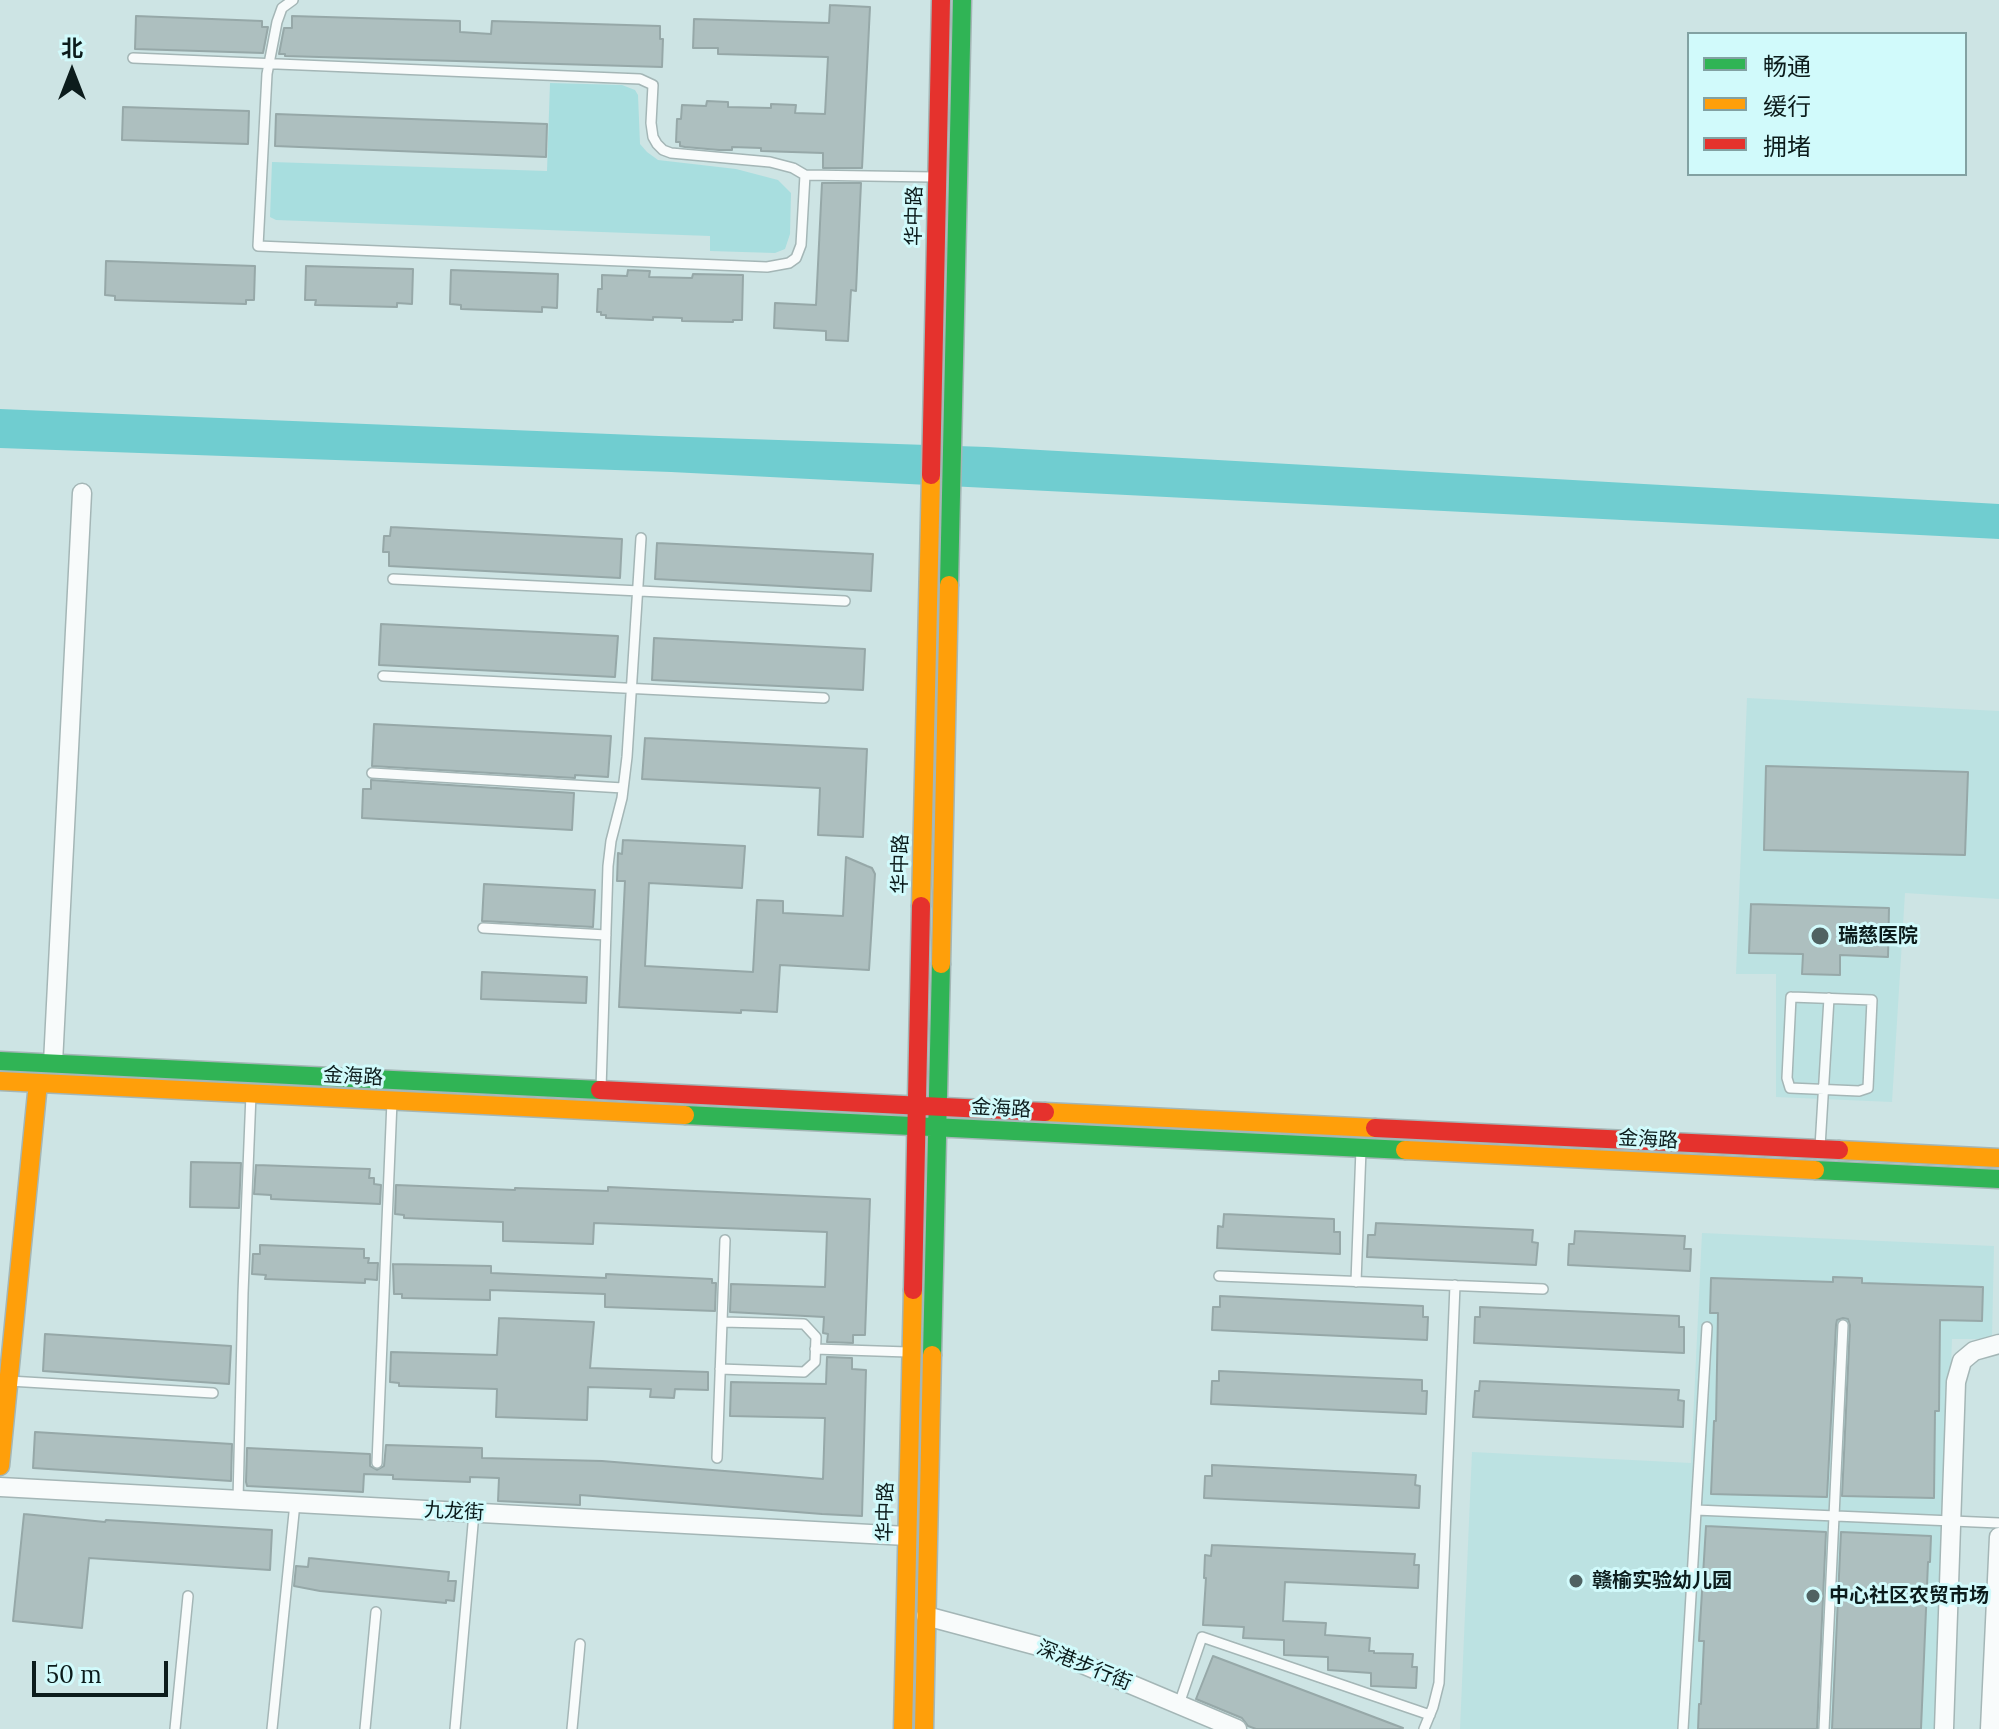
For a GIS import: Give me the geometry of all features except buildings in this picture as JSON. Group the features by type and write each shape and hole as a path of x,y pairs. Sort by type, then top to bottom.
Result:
{"main road":[{"name":"华中路","path":"903,1729 941,0"},
{"path":"924,1729 962,0"},
{"name":"金海路","path":"0,1061 1999,1158"},
{"name":"金海路","path":"0,1081 1999,1179"},
{"path":"0,1466 38,1083"}],"street":[{"path":"53,1063 82,493"},
{"path":"1944,1729 1956,1382 1962,1361 1974,1351 1999,1344"},
{"name":"九龙街","path":"0,1487 907,1536"},
{"path":"1990,1729 1996,1673 1999,1537"},
{"name":"深港步行街","path":"926,1616 1042,1647 1237,1729"}],"lane":[{"path":"293,0 282,8 277,22 267,74 258,246 767,267 789,263 796,258 801,245 805,175"},
{"path":"133,58 640,79 653,85 653,137 663,150 671,153 770,162 805,175 938,177"},
{"path":"601,1090 608,866 623,788 641,538"},
{"path":"393,579 845,601"},
{"path":"383,676 824,698"},
{"path":"372,773 623,788"},
{"path":"483,928 606,935"},
{"path":"1791,997 1872,1000 1868,1088 1859,1091 1823,1090 1790,1088 1787,1078 1791,997"},
{"path":"1820,1150 1829,998"},
{"path":"238,1500 251,1094"},
{"path":"377,1463 392,1101"},
{"path":"1356,1282 1361,1149"},
{"path":"717,1458 725,1240"},
{"path":"1219,1276 1543,1289"},
{"path":"1424,1729 1439,1683 1455,1285"},
{"path":"720,1369 804,1372 815,1362 816,1337 804,1324 722,1322"},
{"path":"1824,1729 1843,1325"},
{"path":"1683,1729 1707,1327"},
{"path":"815,1349 912,1352"},
{"path":"9,1381 213,1393"},
{"path":"272,1729 295,1503"},
{"path":"1696,1510 1999,1523"},
{"path":"455,1729 474,1513"},
{"path":"175,1729 188,1596"},
{"path":"365,1729 376,1612"},
{"path":"1179,1704 1202,1637 1430,1715"},
{"path":"572,1729 580,1644"}],"shaded area":[{"path":"550,83 622,85 635,90 638,95 640,144 658,160 736,169 778,180 791,193 790,234 785,249 775,253 710,251 710,236 276,220 270,217 272,162 547,171"},
{"path":"0,409 987,447 1999,504 1999,539 671,472 0,448"},
{"name":"瑞慈医院","path":"1747,698 1999,711 1999,899 1905,893 1892,1102 1776,1097 1776,974 1736,974"},
{"name":"中心社区农贸市场","path":"1702,1233 1994,1246 1992,1339 1952,1339 1938,1729 1460,1729 1472,1452 1691,1463"}],"traffic: fast":[{"path":"949,585 962,0"},
{"path":"932,1355 941,964"},
{"path":"0,1061 600,1090"},
{"path":"685,1115 1405,1150"},
{"path":"1815,1170 1999,1179"}],"traffic: slow":[{"path":"921,906 931,475"},
{"path":"941,964 949,585"},
{"path":"0,1081 685,1115"},
{"path":"0,1466 38,1083"},
{"path":"1045,1112 1375,1128"},
{"path":"1405,1150 1815,1170"},
{"path":"1839,1150 1999,1158"},
{"path":"903,1729 913,1290"},
{"path":"924,1729 932,1355"}],"traffic: jam":[{"path":"931,475 941,0"},
{"path":"913,1290 921,906"},
{"path":"600,1090 1045,1112"},
{"path":"1375,1128 1839,1150"}],"place":[{"name":"瑞慈医院","path":"1820,936"},
{"name":"赣榆实验幼儿园","path":"1576,1581"},
{"name":"中心社区农贸市场","path":"1813,1596"}]}
